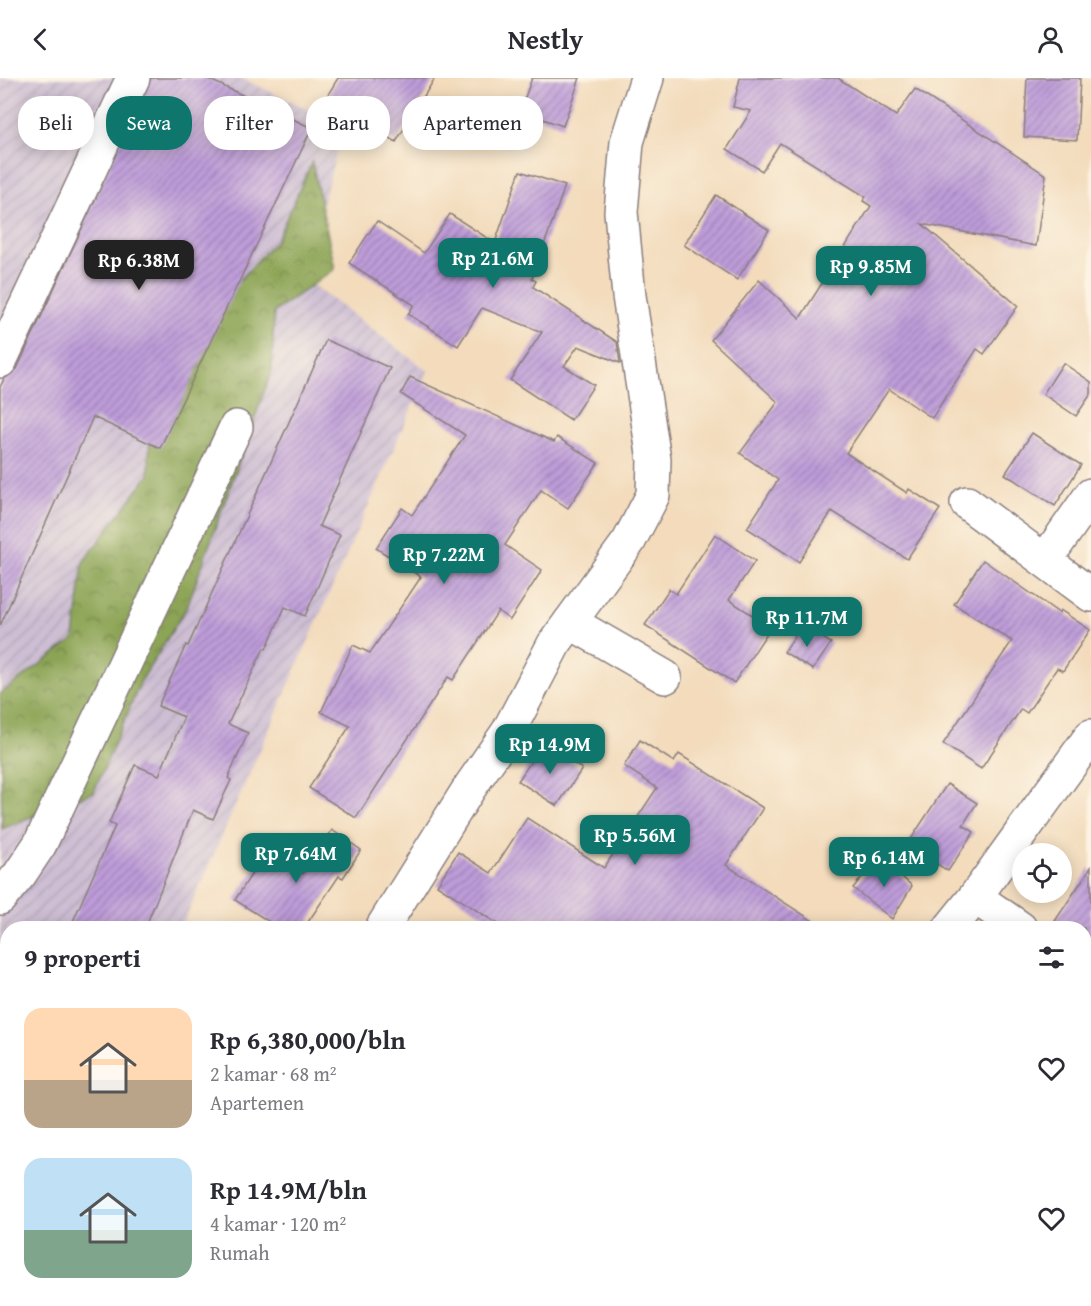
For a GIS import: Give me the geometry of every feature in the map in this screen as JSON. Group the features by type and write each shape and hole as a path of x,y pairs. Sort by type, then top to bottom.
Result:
{"street":[{"path":"0,361 133,78"},
{"path":"386,921 470,787 501,744 542,664 629,541 650,502 654,488 654,460 627,279 621,212 622,178 627,142 647,78"},
{"path":"0,898 21,874 40,844 236,427"},
{"path":"1046,559 1091,495"},
{"path":"967,503 1046,559 1091,595"},
{"path":"570,622 665,677"},
{"path":"956,921 1088,746"},
{"path":"975,897 1010,921"}],"shaded area":[{"path":"0,78 241,78 280,96 204,96 204,150 294,150 294,103 306,108 306,150 337,150 302,277 428,371 184,921 0,921"}],"green space":[{"path":"312,162 335,269 274,312 272,370 187,607 141,681 94,792 2,829 0,694 74,639 83,562 149,475 150,408 189,336 277,239"}],"building":[{"path":"151,78 206,78 244,96 204,96 204,150 294,150 294,120 306,125 306,141 160,448 93,417 0,626 0,387 4,379 17,369 118,150 192,150 192,96 143,96"},
{"path":"338,78 435,78 424,96 402,96 402,132 396,142 390,138 390,96 327,96"},
{"path":"532,78 580,78 563,126 543,119 543,96 525,96"},
{"path":"740,78 838,78 896,116 915,89 1046,175 1036,246 922,224 1018,306 984,354 977,349 932,418 889,389 846,453 907,493 909,489 940,509 907,559 832,511 799,562 747,528 778,480 740,453 778,402 711,340 759,280 800,318 871,206 863,201 866,197 780,143 762,171 727,149 751,111 733,107"},
{"path":"1027,78 1080,78 1077,140 1024,137"},
{"path":"520,171 565,186 532,279 536,281 533,287 617,342 620,363 578,346 564,366 594,385 571,420 510,380 542,332 482,308 458,346 408,314 414,305 349,263 377,221 424,253 450,214 495,243"},
{"path":"716,195 769,230 737,280 684,245"},
{"path":"326,340 390,368 319,526 340,535 305,616 285,607 228,724 248,733 228,778 231,780 213,819 193,810 148,921 73,921 115,826 109,823 135,765 159,775 184,717 158,706 186,645 188,646"},
{"path":"1063,363 1091,382 1091,394 1076,416 1043,394"},
{"path":"410,377 554,442 557,437 598,463 568,508 541,490 505,545 542,570 510,620 498,611 453,680 448,677 356,818 309,788 350,726 321,712 353,645 370,653 421,577 376,548 402,508 412,515 465,435 401,394"},
{"path":"1032,433 1081,465 1055,506 1005,474"},
{"path":"715,534 755,561 729,600 771,627 734,683 645,625 669,589 676,594"},
{"path":"983,560 1059,613 1060,610 1090,630 1063,671 1057,668 1027,713 1021,709 981,769 943,744 1012,641 954,604"},
{"path":"802,625 831,643 813,670 784,652"},
{"path":"640,740 674,762 679,754 763,808 726,865 813,921 493,921 437,885 458,852 491,873 527,818 604,868 657,788 624,766"},
{"path":"543,743 582,769 557,806 518,781"},
{"path":"947,784 977,803 963,825 974,832 948,871 907,845"},
{"path":"332,830 361,850 343,878 339,876 309,921 268,921 235,900 267,850 303,874"},
{"path":"879,857 912,886 892,919 853,888"},
{"path":"1091,867 1091,921 1055,921 1067,903 1072,903 1072,896"}]}
